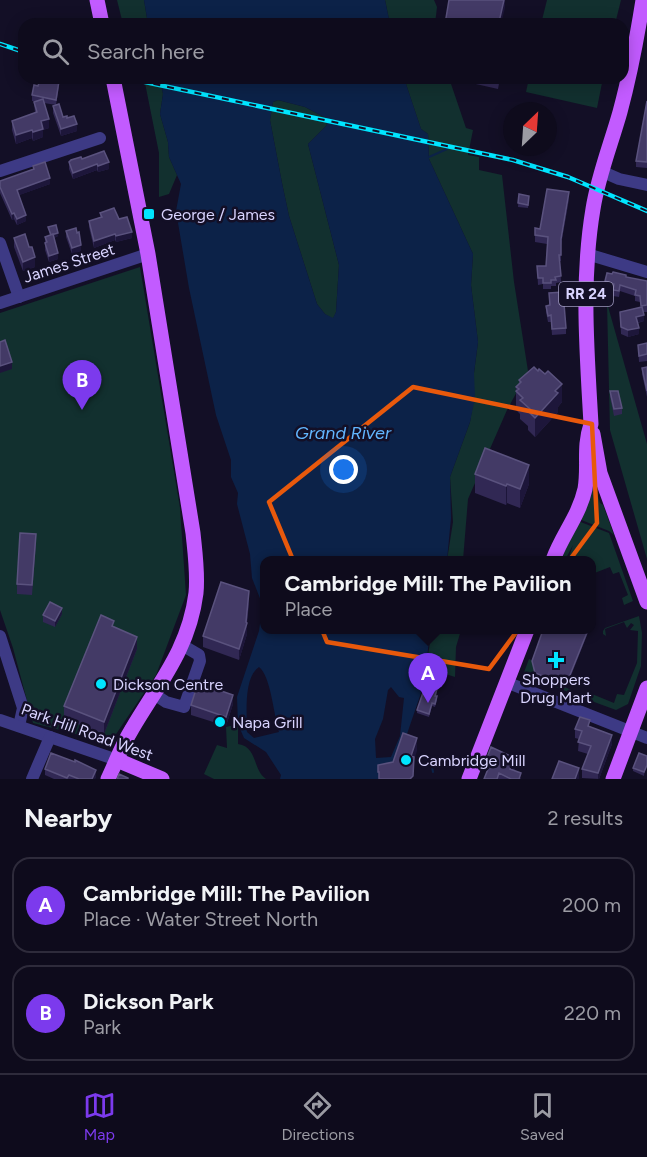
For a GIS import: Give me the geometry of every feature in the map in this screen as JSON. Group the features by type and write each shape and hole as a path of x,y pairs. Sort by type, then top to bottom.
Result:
{"main road":[{"path":"97,0 101,18"},
{"name":"RR 24","path":"629,75 643,0"},
{"path":"108,779 132,728 164,680 182,645 190,621 196,569 193,533 148,254 114,84"},
{"name":"RR 24","path":"627,84 593,207 587,254 586,292 591,424 600,473 647,603"},
{"name":"RR 24","path":"555,556 579,509 585,487 585,440 591,424"},
{"path":"469,779 524,634"},
{"path":"613,779 647,688"},
{"name":"Park Hill Road West","path":"117,760 162,779"}],"street":[{"path":"0,171 100,138"},
{"path":"603,172 619,179 647,185"},
{"path":"0,243 19,297"},
{"name":"James Street","path":"0,303 148,254"},
{"path":"587,254 647,272"},
{"path":"0,636 23,708 19,726"},
{"path":"154,694 166,702 184,707 200,661 199,655 182,645"},
{"path":"506,682 647,738"},
{"name":"Park Hill Road West","path":"0,720 117,760"},
{"path":"32,779 50,737"}],"highlighted area":[{"path":"413,387 592,424 597,523 489,669 327,642 269,502"}],"green space":[{"path":"117,0 144,0 147,18 122,18"},
{"path":"385,0 434,0 437,7 436,18 389,18"},
{"path":"547,0 621,0 616,18 542,18"},
{"path":"145,84 161,84 163,94 160,114 168,142 169,157 177,175 169,194 159,197 159,153"},
{"path":"406,84 451,84 466,128 473,130 468,155 479,157 479,170 502,175 514,282 528,371 507,410 468,499 463,556 448,556 453,522 450,477 470,422 474,398 478,342 471,285 473,254 429,159 428,134 421,129"},
{"path":"528,84 602,84 597,108 526,92"},
{"path":"278,100 305,107 326,118 327,125 308,144 339,265 336,312 333,319 325,314 317,304 289,216 270,120 273,102"},
{"path":"140,267 180,508 186,595 156,675 110,743 33,723 13,648 0,610 0,313"},
{"path":"607,303 647,444 647,559 610,430"},
{"path":"592,475 600,503 603,505 614,535 579,519"},
{"path":"578,521 609,533 633,601 624,605 622,598 628,595 619,572 613,574 610,567 596,572 596,556 569,556 573,545 567,556 563,556"},
{"path":"639,616 642,633 641,666 628,704 616,710 586,699 587,692 614,703 617,694 624,695 637,663 638,631 630,630 634,625 631,623 627,628 624,622 605,629 606,636 603,631 605,628"},
{"path":"431,634 460,634 456,647 455,677 426,668"},
{"path":"529,659 533,661 535,676 567,688 571,690 571,693 523,675"},
{"path":"238,724 238,744 249,749 266,779 214,779 204,774 217,745 227,748 226,727"}],"water":[{"path":"144,0 385,0 389,18 147,18"},
{"name":"Grand River","path":"161,84 406,84 421,129 428,134 429,159 473,254 471,285 478,342 474,373 475,398 470,422 450,477 451,518 447,556 260,556 260,598 252,578 250,554 237,504 238,493 231,477 231,460 216,415 189,288 176,211 181,184 169,157 168,142 160,114 163,94","holes":["278,100 305,107 326,118 327,125 308,144 339,265 336,312 333,318 325,314 317,304 289,216 270,120 273,102"]},
{"name":"Grand River","path":"260,624 260,634 430,634 422,690 393,775 378,779 280,779 281,775 266,752 244,738 238,724 237,697","holes":["259,667 272,697 279,732 254,738 247,732 248,688 250,679","391,687 399,697 404,698 400,736 391,757 376,758 375,739 383,719 388,690"]}],"building":[{"path":"449,0 504,0 500,18 446,18"},
{"path":"39,84 59,84 56,100 32,95 34,85 38,86"},
{"path":"43,99 49,119 41,121 43,129 16,135 12,121 37,112 34,102"},
{"path":"647,101 647,162 636,161"},
{"path":"59,104 63,117 74,116 77,124 61,129 53,106"},
{"path":"104,151 109,162 73,173 69,162 71,160 81,157 82,159"},
{"path":"45,162 50,178 17,190 26,215 17,219 14,213 12,214 0,187 0,181 34,169 33,166"},
{"path":"547,189 569,192 561,239 561,255 559,255 561,276 555,277 556,280 551,280 551,283 543,283 543,278 538,278 537,266 546,266 548,237 535,235 535,228 540,229"},
{"path":"519,194 529,196 528,205 518,203"},
{"path":"114,208 119,219 127,217 132,232 116,236 115,234 94,241 89,221 102,217 100,213"},
{"path":"56,225 58,233 51,235 48,227"},
{"path":"76,228 81,245 72,248 66,231"},
{"path":"25,234 35,257 23,262 14,238"},
{"path":"53,234 58,253 49,256 45,237"},
{"path":"613,272 647,281 647,305 641,306 640,296 635,295 636,290 620,285 619,291 613,290 614,284 605,281 607,273 612,274"},
{"path":"563,292 566,328 552,329 551,315 548,316 546,306 550,305 549,293"},
{"path":"642,307 644,315 636,317 639,328 628,330 621,327 620,312"},
{"path":"5,340 12,362 0,366 0,342"},
{"path":"647,343 647,354 639,356 638,345"},
{"path":"534,367 545,374 548,371 562,384 555,391 558,393 535,418 528,411 530,409 520,400 523,398 516,391 519,389 516,387 521,382 519,380"},
{"path":"647,367 647,391 642,368"},
{"path":"610,391 618,391 622,408 614,409"},
{"path":"485,448 529,465 520,489 475,474"},
{"path":"20,533 36,534 32,585 17,584"},
{"path":"221,582 249,591 247,623 239,649 203,636"},
{"path":"50,602 62,608 55,621 43,615"},
{"name":"Dickson Centre","path":"101,615 114,621 112,626 137,637 104,722 64,706"},
{"name":"Shoppers Drug Mart","path":"542,634 586,634 566,685 535,673 532,661"},
{"path":"427,681 438,685 435,704 432,703 429,714 417,710"},
{"path":"198,683 233,695 226,717 191,705"},
{"path":"580,717 590,720 588,726 612,735 598,773 582,769 591,746 578,742 582,731 575,729"},
{"path":"403,733 417,738 411,756 414,757 413,776 410,779 379,779 378,765 393,762"},
{"path":"491,747 515,758 510,769 521,773 519,779 511,779 499,773 497,779 484,779 492,759 487,758"},
{"path":"51,753 75,762 75,760 96,770 92,779 79,779 69,775 67,778 45,769"},
{"path":"639,753 647,756 644,772 633,768"},
{"path":"559,761 579,768 575,779 552,779"},
{"path":"119,774 128,778 128,779 117,779"}],"waterway":[{"path":"429,157 447,149"},
{"path":"425,757 429,763"},
{"path":"432,767 433,772"}],"railway":[{"path":"0,44 18,50"},
{"path":"154,84 513,160 568,177 647,211"}],"place":[{"name":"George / James","path":"149,214"},
{"name":"Dickson Park","path":"82,410"},
{"name":"Shoppers Drug Mart","path":"556,660"},
{"name":"Dickson Centre","path":"101,684"},
{"name":"Cambridge Mill: The Pavilion","path":"428,703"},
{"name":"Napa Grill","path":"220,722"},
{"name":"Cambridge Mill","path":"406,760"}]}
